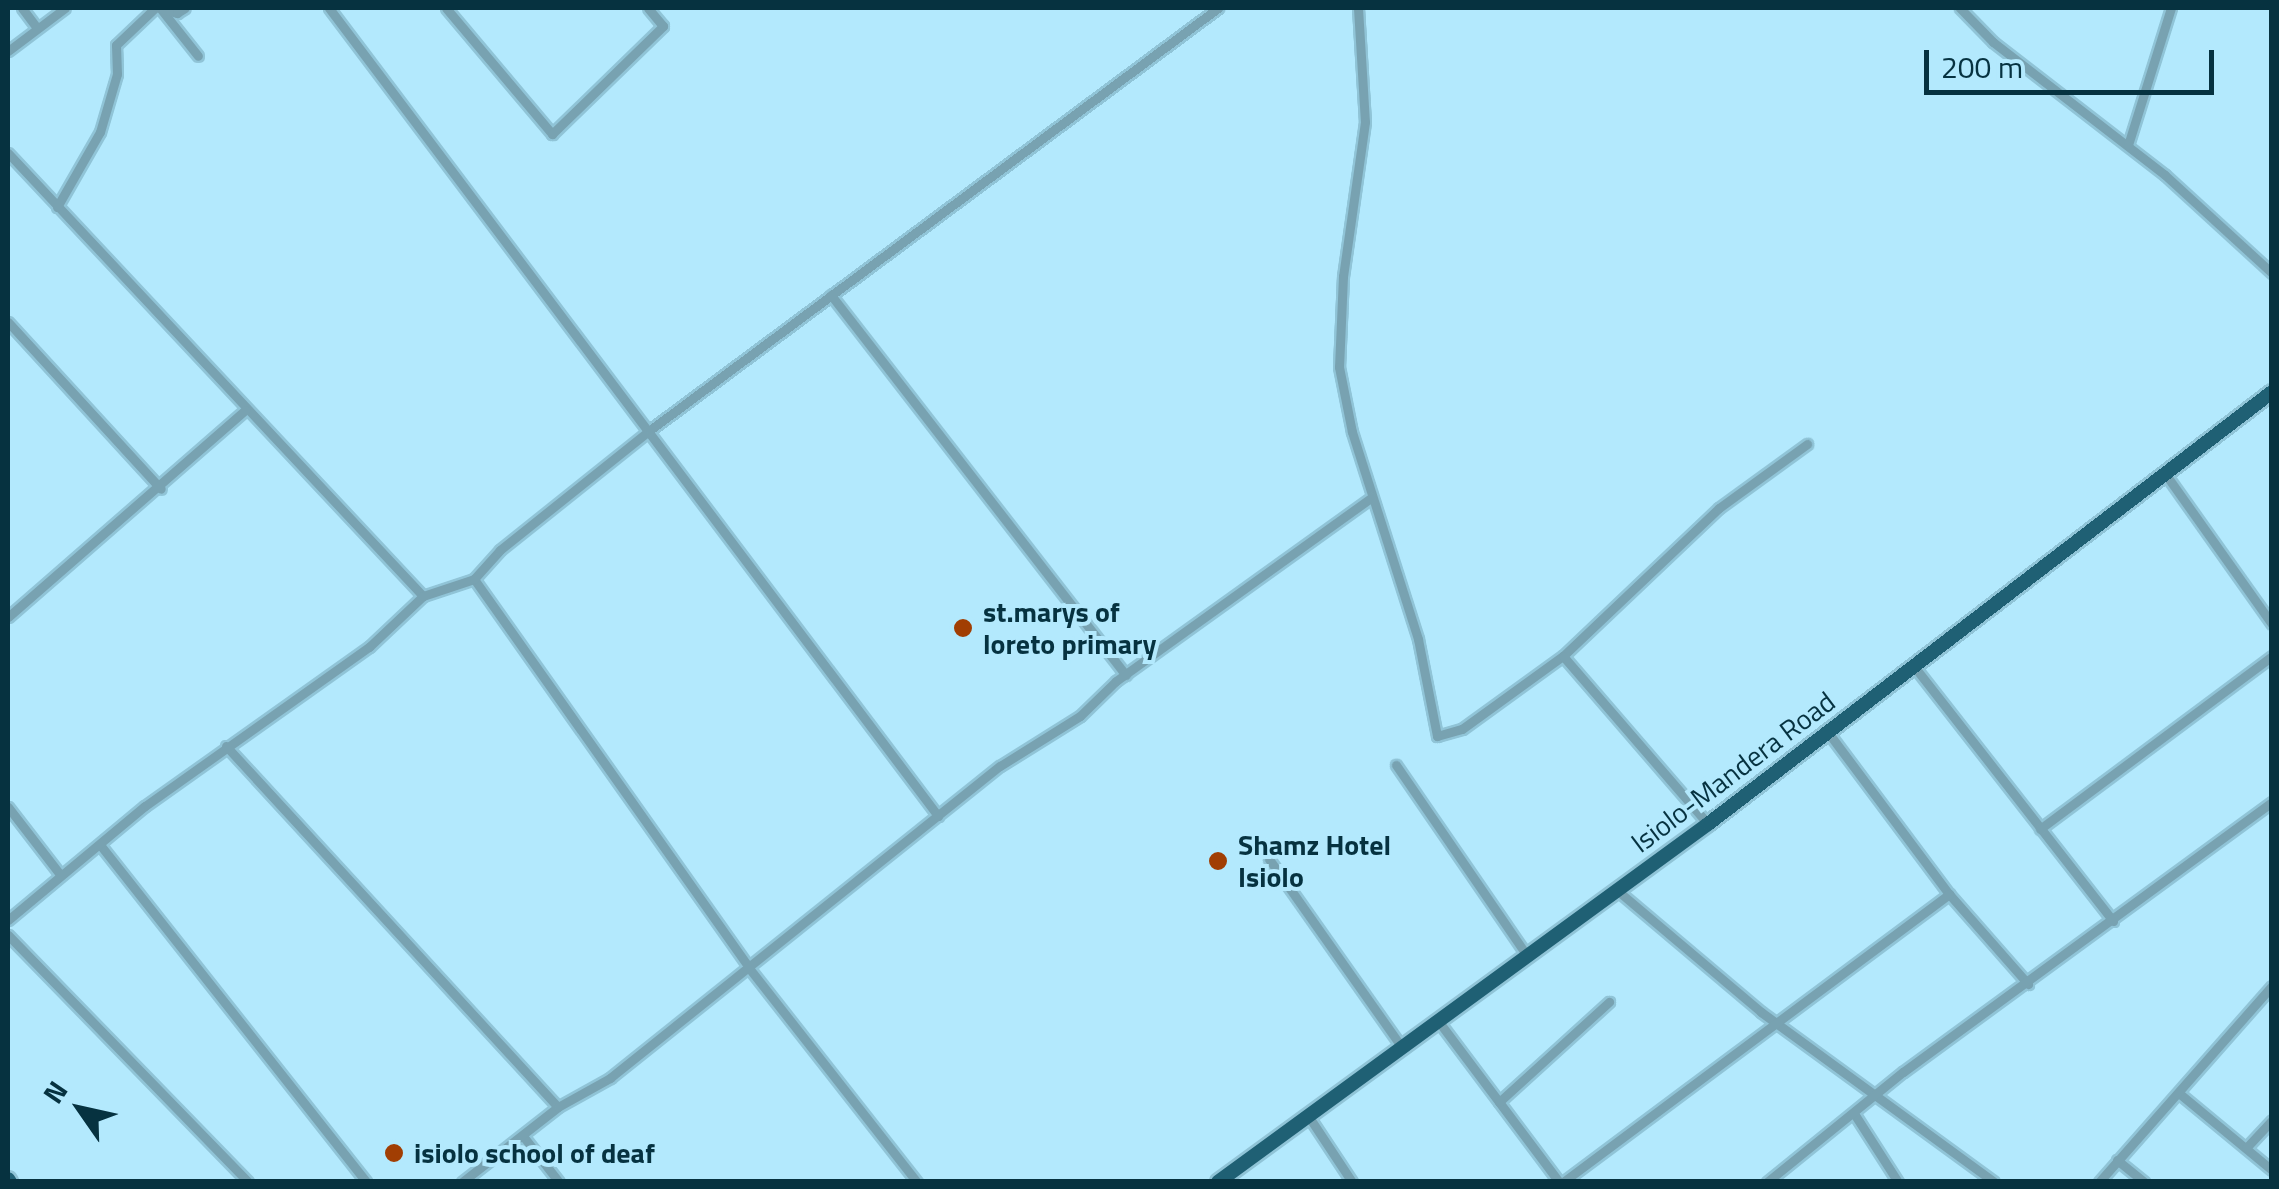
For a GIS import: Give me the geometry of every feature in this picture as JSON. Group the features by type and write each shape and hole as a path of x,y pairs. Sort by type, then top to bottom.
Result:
{"highway":[{"name":"Isiolo-Mandera Road","path":"1218,1182 1708,824 2272,392"}],"street":[{"path":"22,8 37,28"},
{"path":"8,51 65,8"},
{"path":"159,8 177,13 185,8"},
{"path":"159,8 198,56"},
{"path":"57,207 100,132 117,74 116,45 159,8"},
{"path":"329,8 477,212 568,318 938,816"},
{"path":"446,8 552,134 664,26 648,8"},
{"path":"8,920 59,874 226,746 369,647 423,596 474,579 500,550 650,430 1218,8"},
{"path":"1358,8 1364,122 1342,288 1339,367 1372,497 1418,638 1437,736 1462,729 1564,656 1719,508 1807,444"},
{"path":"1960,8 1993,42 2128,145 2272,273"},
{"path":"2128,145 2171,8"},
{"path":"8,153 423,596"},
{"path":"831,295 1126,675"},
{"path":"8,322 161,488"},
{"path":"8,617 161,488 245,410"},
{"path":"2164,472 2272,624"},
{"path":"462,1182 558,1107 610,1078 1024,749 1080,716 1126,675 1372,497"},
{"path":"474,579 749,968 918,1182"},
{"path":"1564,656 1708,824"},
{"path":"2040,829 2272,656"},
{"path":"1913,665 2113,921"},
{"path":"1828,731 1949,894 2028,984"},
{"path":"226,746 558,1107"},
{"path":"1396,765 1528,957"},
{"path":"1767,1182 2272,802"},
{"path":"8,807 59,874"},
{"path":"100,846 366,1182"},
{"path":"1269,859 1403,1049"},
{"path":"1618,890 1781,1024 1994,1182"},
{"path":"1439,1022 1561,1182 1781,1024 1949,894"},
{"path":"8,935 248,1182"},
{"path":"2098,1182 2272,986"},
{"path":"1499,1102 1609,1002"},
{"path":"2180,1094 2272,1170"},
{"path":"1855,1116 1898,1182"},
{"path":"1308,1117 1352,1182"},
{"path":"2246,1148 2272,1120"},
{"path":"523,1136 559,1182"},
{"path":"2117,1160 2144,1182"}],"place":[{"name":"st.marys of loreto primary","path":"963,628"},
{"name":"Shamz Hotel Isiolo","path":"1218,861"},
{"name":"isiolo school of deaf","path":"394,1153"}]}
